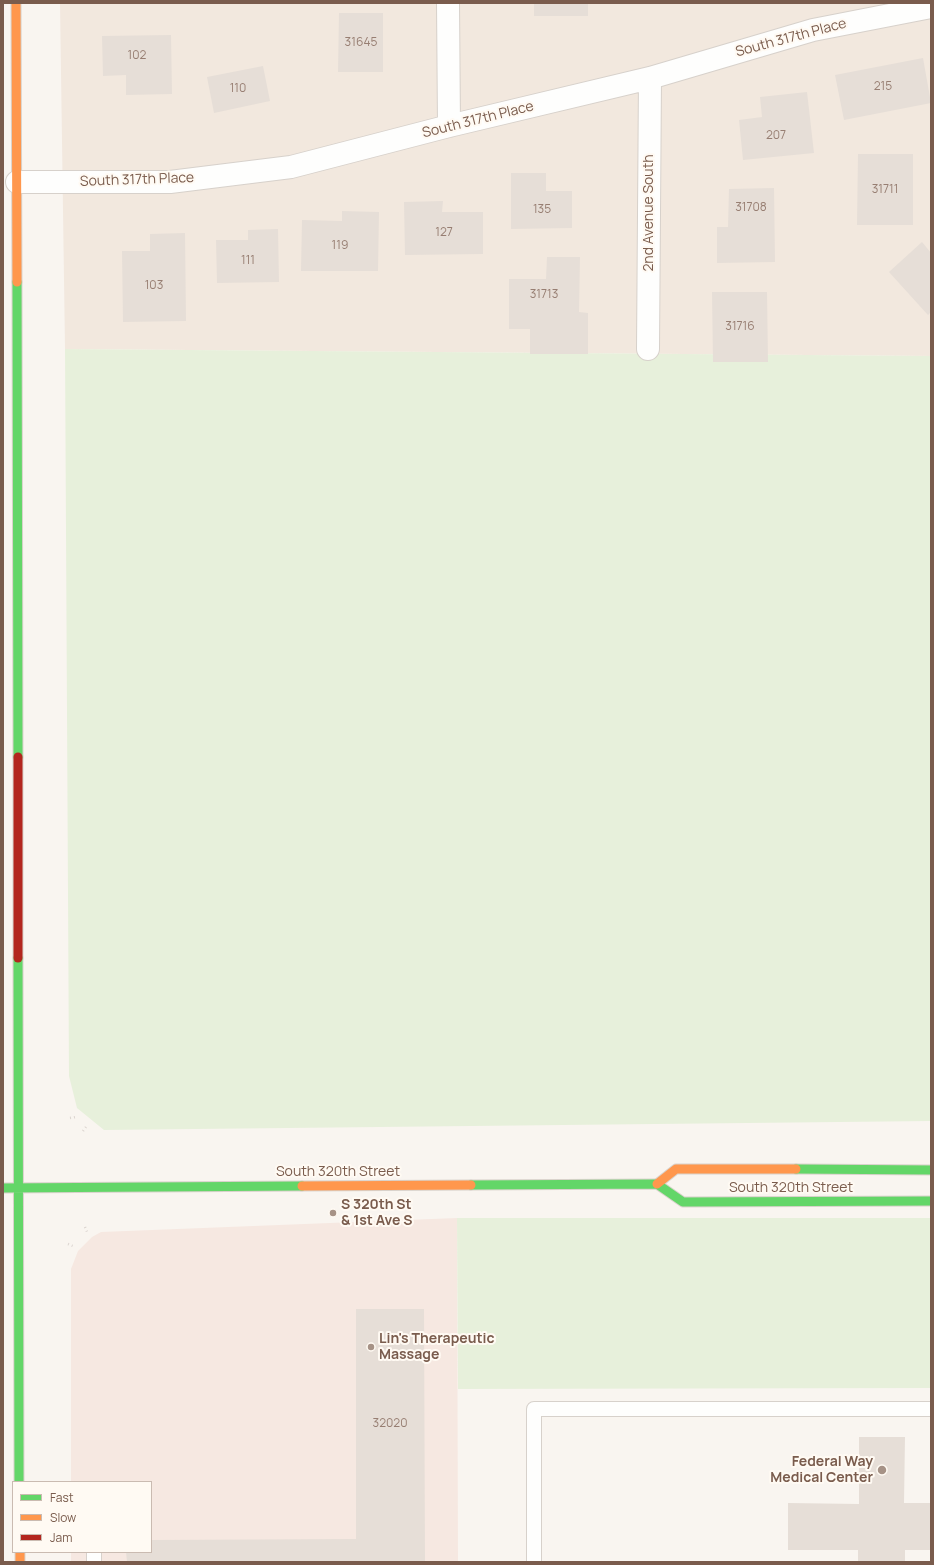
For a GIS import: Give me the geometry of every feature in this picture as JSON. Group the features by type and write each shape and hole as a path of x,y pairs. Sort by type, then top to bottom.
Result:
{"main road":[{"path":"16,3 18,182 19,1481"},
{"name":"South 320th Street","path":"657,1184 676,1169 931,1170"},
{"name":"South 320th Street","path":"3,1188 657,1184 683,1202 931,1201"}],"street":[{"path":"448,3 449,126"},
{"name":"South 317th Place","path":"18,182 170,182 291,167 449,126 650,78 813,30 931,7"},
{"name":"2nd Avenue South","path":"648,348 650,78"}],"lane":[{"path":"534,1562 534,1409 931,1409"}],"path":[{"path":"70,1118 76,1117"},
{"path":"84,1131 86,1127"},
{"path":"85,1227 88,1234"},
{"path":"68,1244 75,1247"}],"shaded area":[{"path":"60,3 931,3 931,356 65,349"},
{"path":"457,1218 458,1562 71,1562 71,1553 152,1553 152,1481 71,1481 71,1269 78,1251 92,1237 101,1232"}],"green space":[{"path":"65,349 931,356 931,1121 104,1130 77,1108 69,1076"},
{"path":"457,1218 931,1218 931,1388 458,1389"}],"building":[{"path":"534,3 588,3 588,16 534,16"},
{"path":"339,13 383,13 383,72 338,72"},
{"path":"171,35 172,94 126,95 126,75 103,76 102,36"},
{"path":"923,58 931,103 844,120 835,75"},
{"path":"263,66 270,101 214,113 207,77"},
{"path":"807,92 814,153 743,160 739,120 762,117 760,97"},
{"path":"858,154 913,154 913,225 857,225"},
{"path":"511,173 546,173 546,191 572,191 572,228 511,229"},
{"path":"774,188 775,262 717,263 717,227 728,227 729,189"},
{"path":"443,201 442,212 483,212 483,254 405,255 404,202"},
{"path":"342,211 379,212 378,271 301,271 302,220 342,221"},
{"path":"278,229 279,282 217,283 216,240 248,240 248,230"},
{"path":"185,233 186,321 123,322 122,251 150,251 150,234"},
{"path":"922,242 931,253 931,312 928,315 889,272"},
{"path":"547,257 580,257 579,312 588,313 588,354 530,354 530,329 509,329 509,279 546,279"},
{"path":"712,292 767,292 768,362 713,362"},
{"path":"356,1309 424,1309 425,1562 127,1562 126,1553 152,1553 152,1540 356,1539"},
{"name":"Federal Way Medical Center","path":"859,1437 905,1437 904,1503 931,1503 931,1550 905,1550 905,1562 858,1562 858,1550 788,1550 788,1503 859,1504"}],"traffic: fast":[{"path":"17,282 18,757"},
{"path":"18,958 19,1481"},
{"path":"796,1169 931,1170"},
{"path":"471,1185 657,1184 683,1202 931,1201"},
{"path":"3,1188 302,1186"}],"traffic: slow":[{"path":"16,3 17,282"},
{"path":"657,1184 676,1169 796,1169"},
{"path":"302,1186 471,1185"},
{"path":"20,1553 20,1562"}],"traffic: jam":[{"path":"18,757 18,958"}],"place":[{"name":"S 320th St & 1st Ave S","path":"333,1213"},
{"name":"Lin's Therapeutic Massage","path":"371,1347"},
{"name":"Federal Way Medical Center","path":"882,1470"}]}
